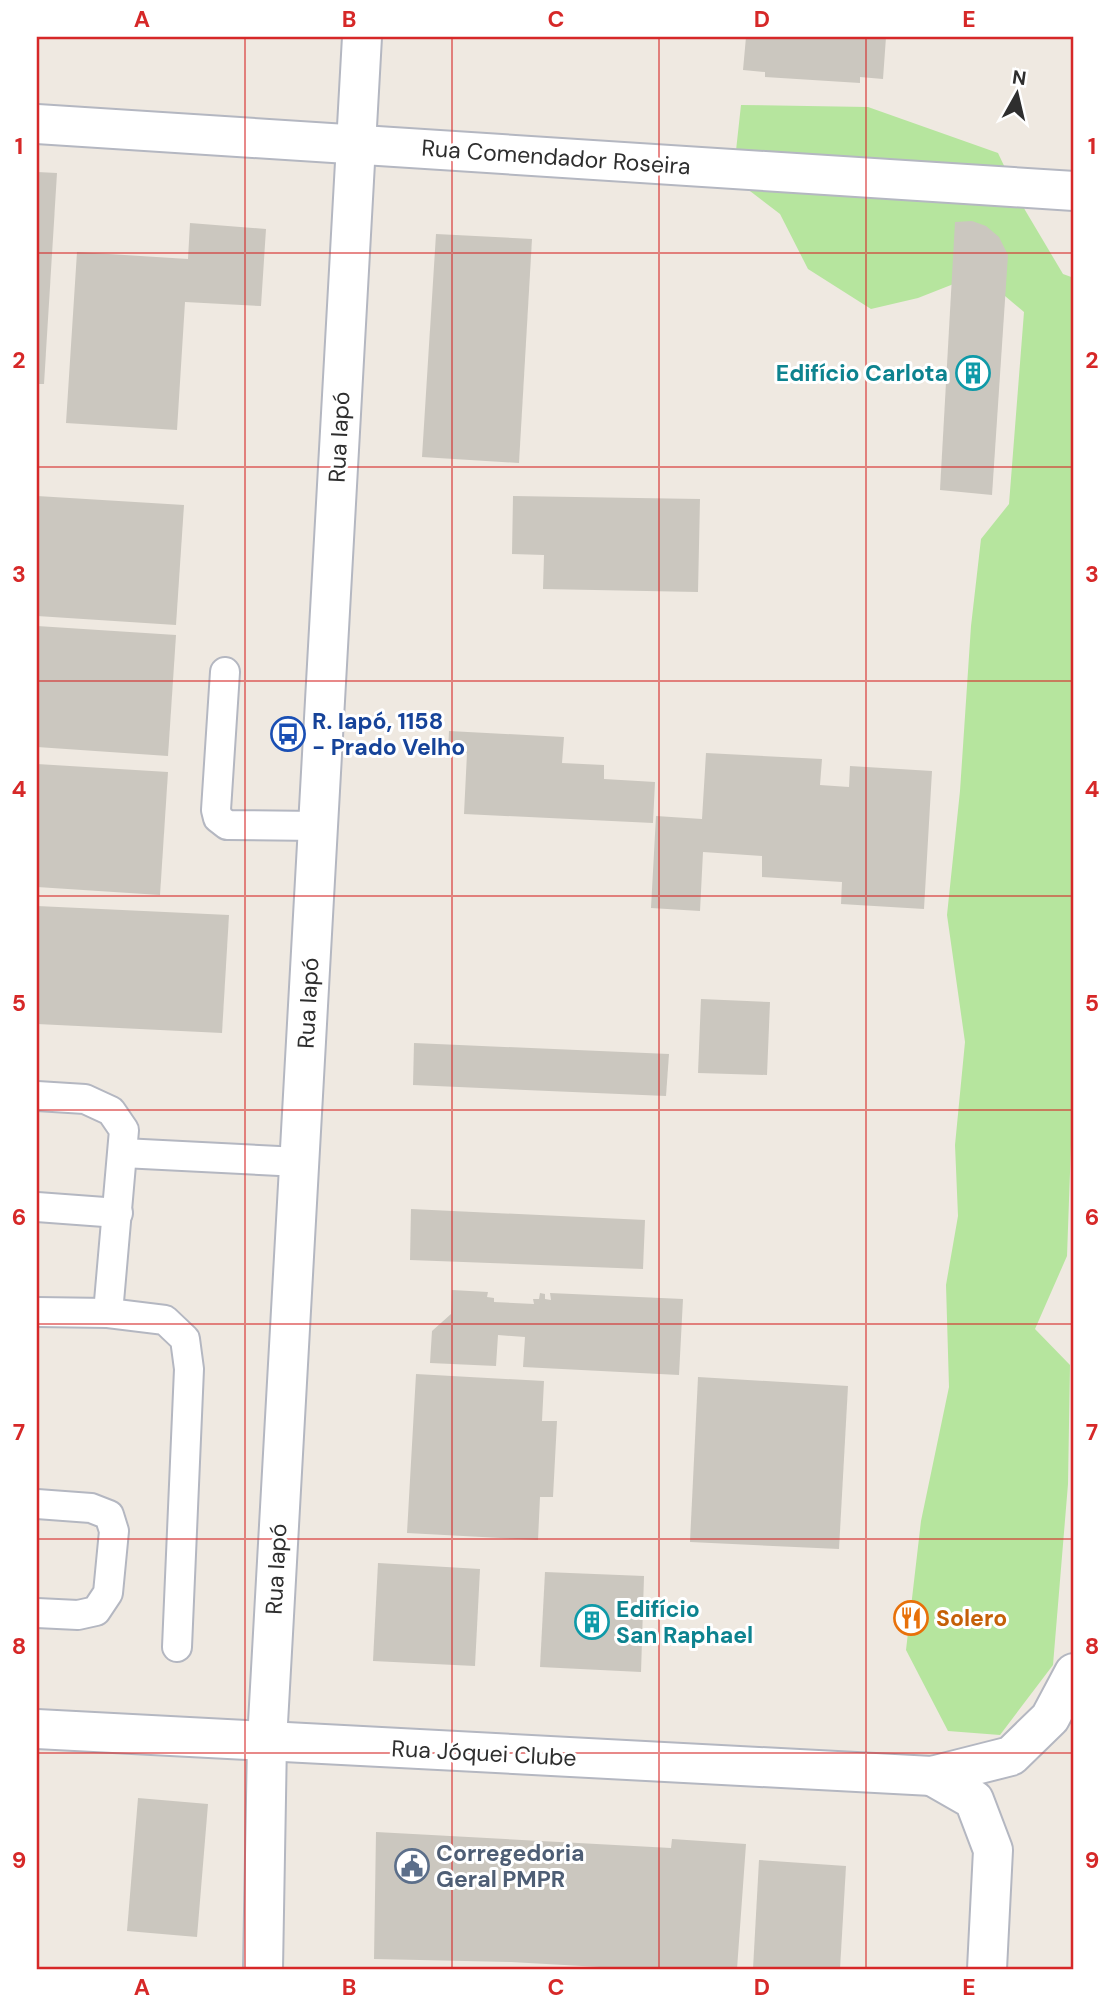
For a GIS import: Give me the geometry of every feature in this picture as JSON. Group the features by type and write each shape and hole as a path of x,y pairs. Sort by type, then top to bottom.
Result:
{"main road":[{"name":"Rua Iapó","path":"263,1969 267,1741 362,37"},
{"name":"Rua Comendador Roseira","path":"37,124 1074,191"},
{"path":"932,1776 1011,1756 1050,1718 1074,1673"},
{"name":"Rua Jóquei Clube","path":"37,1729 932,1776"},
{"path":"932,1776 974,1800 993,1850 988,1969"}],"lane":[{"path":"225,672 216,810 218,818 227,825 318,826"},
{"path":"37,1096 85,1099 111,1111 124,1130 108,1313"},
{"path":"123,1153 299,1161"},
{"path":"37,1207 118,1213"},
{"path":"37,1312 108,1313 165,1320 185,1339 189,1369 177,1647"},
{"path":"37,1504 91,1508 108,1515 114,1531 108,1593 96,1611 78,1615 37,1613"}],"green space":[{"path":"741,105 868,107 998,153 1025,210 1063,274 1074,278 1074,1061 1067,1256 1035,1329 1070,1365 1068,1484 1053,1665 1000,1735 948,1731 906,1650 921,1521 949,1387 946,1285 958,1216 955,1145 965,1042 947,915 960,791 971,626 981,539 1009,504 1024,312 979,274 918,298 871,309 808,269 780,214 733,178"}],"building":[{"path":"746,37 886,37 883,79 860,77 860,83 765,77 765,72 743,70"},
{"path":"37,172 57,173 44,384 37,384"},
{"name":"Edifício Carlota","path":"972,221 986,226 999,237 1008,255 992,495 940,490 955,222"},
{"path":"190,223 266,229 261,306 185,302 177,430 66,423 77,252 188,259"},
{"path":"436,234 532,239 519,463 422,457"},
{"path":"37,496 184,505 176,625 37,616"},
{"path":"513,496 700,499 698,592 543,589 544,555 512,554"},
{"path":"37,626 176,635 168,756 37,747"},
{"path":"449,731 564,737 562,763 604,765 604,779 655,782 653,823 464,814 467,753 448,753"},
{"path":"706,753 822,759 820,785 849,787 850,766 932,771 924,909 841,904 842,882 762,877 762,856 703,852 700,911 651,908 656,816 702,819"},
{"path":"37,764 168,772 160,895 37,887"},
{"path":"37,906 229,915 222,1033 37,1024"},
{"path":"701,999 770,1002 767,1075 698,1073"},
{"path":"414,1043 669,1054 666,1096 413,1085"},
{"path":"411,1209 645,1220 643,1269 410,1260"},
{"path":"452,1290 488,1292 487,1297 494,1298 494,1302 534,1304 533,1299 539,1299 540,1293 545,1294 545,1299 551,1300 550,1293 683,1299 679,1375 523,1367 525,1337 498,1335 496,1366 430,1363 432,1331 451,1314"},
{"path":"416,1374 544,1381 542,1421 557,1421 553,1497 540,1497 538,1540 407,1533"},
{"path":"698,1377 848,1386 839,1549 690,1542"},
{"path":"378,1563 480,1569 475,1666 373,1661"},
{"name":"Edifício San Raphael","path":"545,1572 644,1576 641,1672 540,1667"},
{"path":"138,1798 208,1804 197,1937 127,1931"},
{"path":"376,1832 671,1848 672,1839 746,1844 737,1969 635,1969 511,1962 374,1959"},
{"path":"759,1860 846,1866 840,1969 753,1969"}],"place":[{"name":"Edifício Carlota","path":"973,373"},
{"name":"R. Iapó, 1158 - Prado Velho","path":"288,734"},
{"name":"Solero","path":"911,1618"},
{"name":"Edifício San Raphael","path":"592,1622"},
{"name":"Corregedoria Geral PMPR","path":"412,1866"}]}
